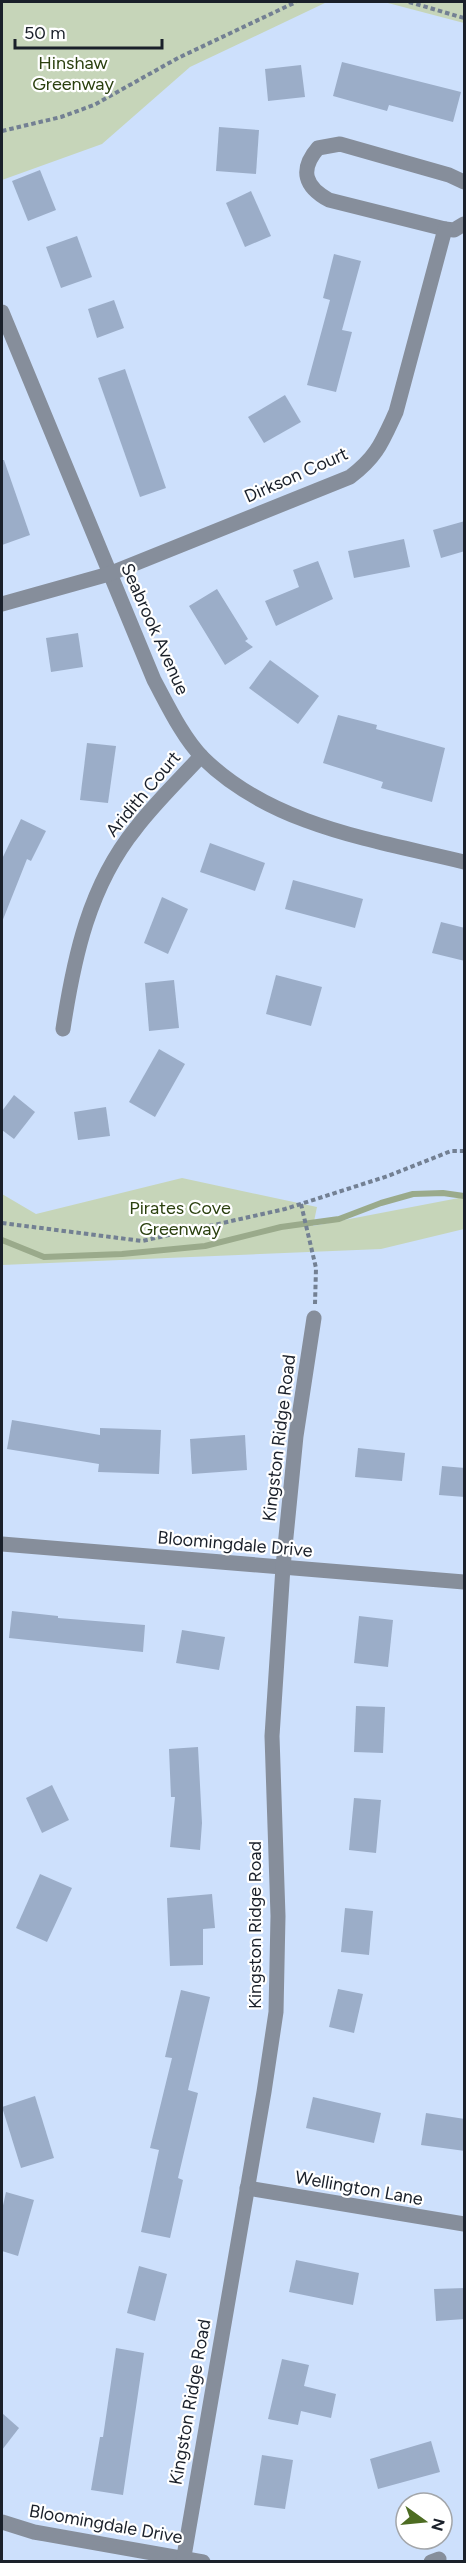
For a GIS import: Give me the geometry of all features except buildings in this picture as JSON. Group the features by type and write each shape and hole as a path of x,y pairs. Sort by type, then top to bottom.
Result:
{"street":[{"path":"465,182 449,175 340,144 318,148 307,165 310,184 320,195 329,200 445,230 454,230 465,224"},
{"name":"Dirkson Court","path":"2,604 109,574 350,477 369,462 396,412 445,230"},
{"name":"Seabrook Avenue","path":"2,312 154,680 173,715 201,756 232,783 259,800 293,816 368,838 465,862"},
{"name":"Aridith Court","path":"63,1029 73,967 82,933 93,901 108,871 135,828 201,756"},
{"name":"Kingston Ridge Road","path":"183,2560 272,2047 278,1972 272,1736 283,1567 296,1436 314,1318"},
{"name":"Bloomingdale Drive","path":"2,1544 465,1582"},
{"name":"Wellington Lane","path":"247,2188 465,2224"},
{"name":"Bloomingdale Drive","path":"2,2522 34,2532 203,2562"}],"path":[{"path":"2,131 61,117 94,105 178,58 296,2"},
{"path":"410,2 465,18"},
{"path":"2,1223 142,1241 301,1204 388,1176 451,1151 465,1151"},
{"path":"301,1204 316,1268 314,1318"}],"green space":[{"name":"Hinshaw Greenway","path":"2,2 327,2 190,67 102,144 2,180"},
{"path":"384,2 464,2 464,23"},
{"name":"Pirates Cove Greenway","path":"182,1178 317,1207 313,1226 464,1197 464,1229 381,1249 2,1265 2,1194 36,1214"}],"waterway":[{"path":"2,1240 44,1257 122,1254 205,1246 281,1227 339,1219 413,1194 443,1193 464,1196"}]}
